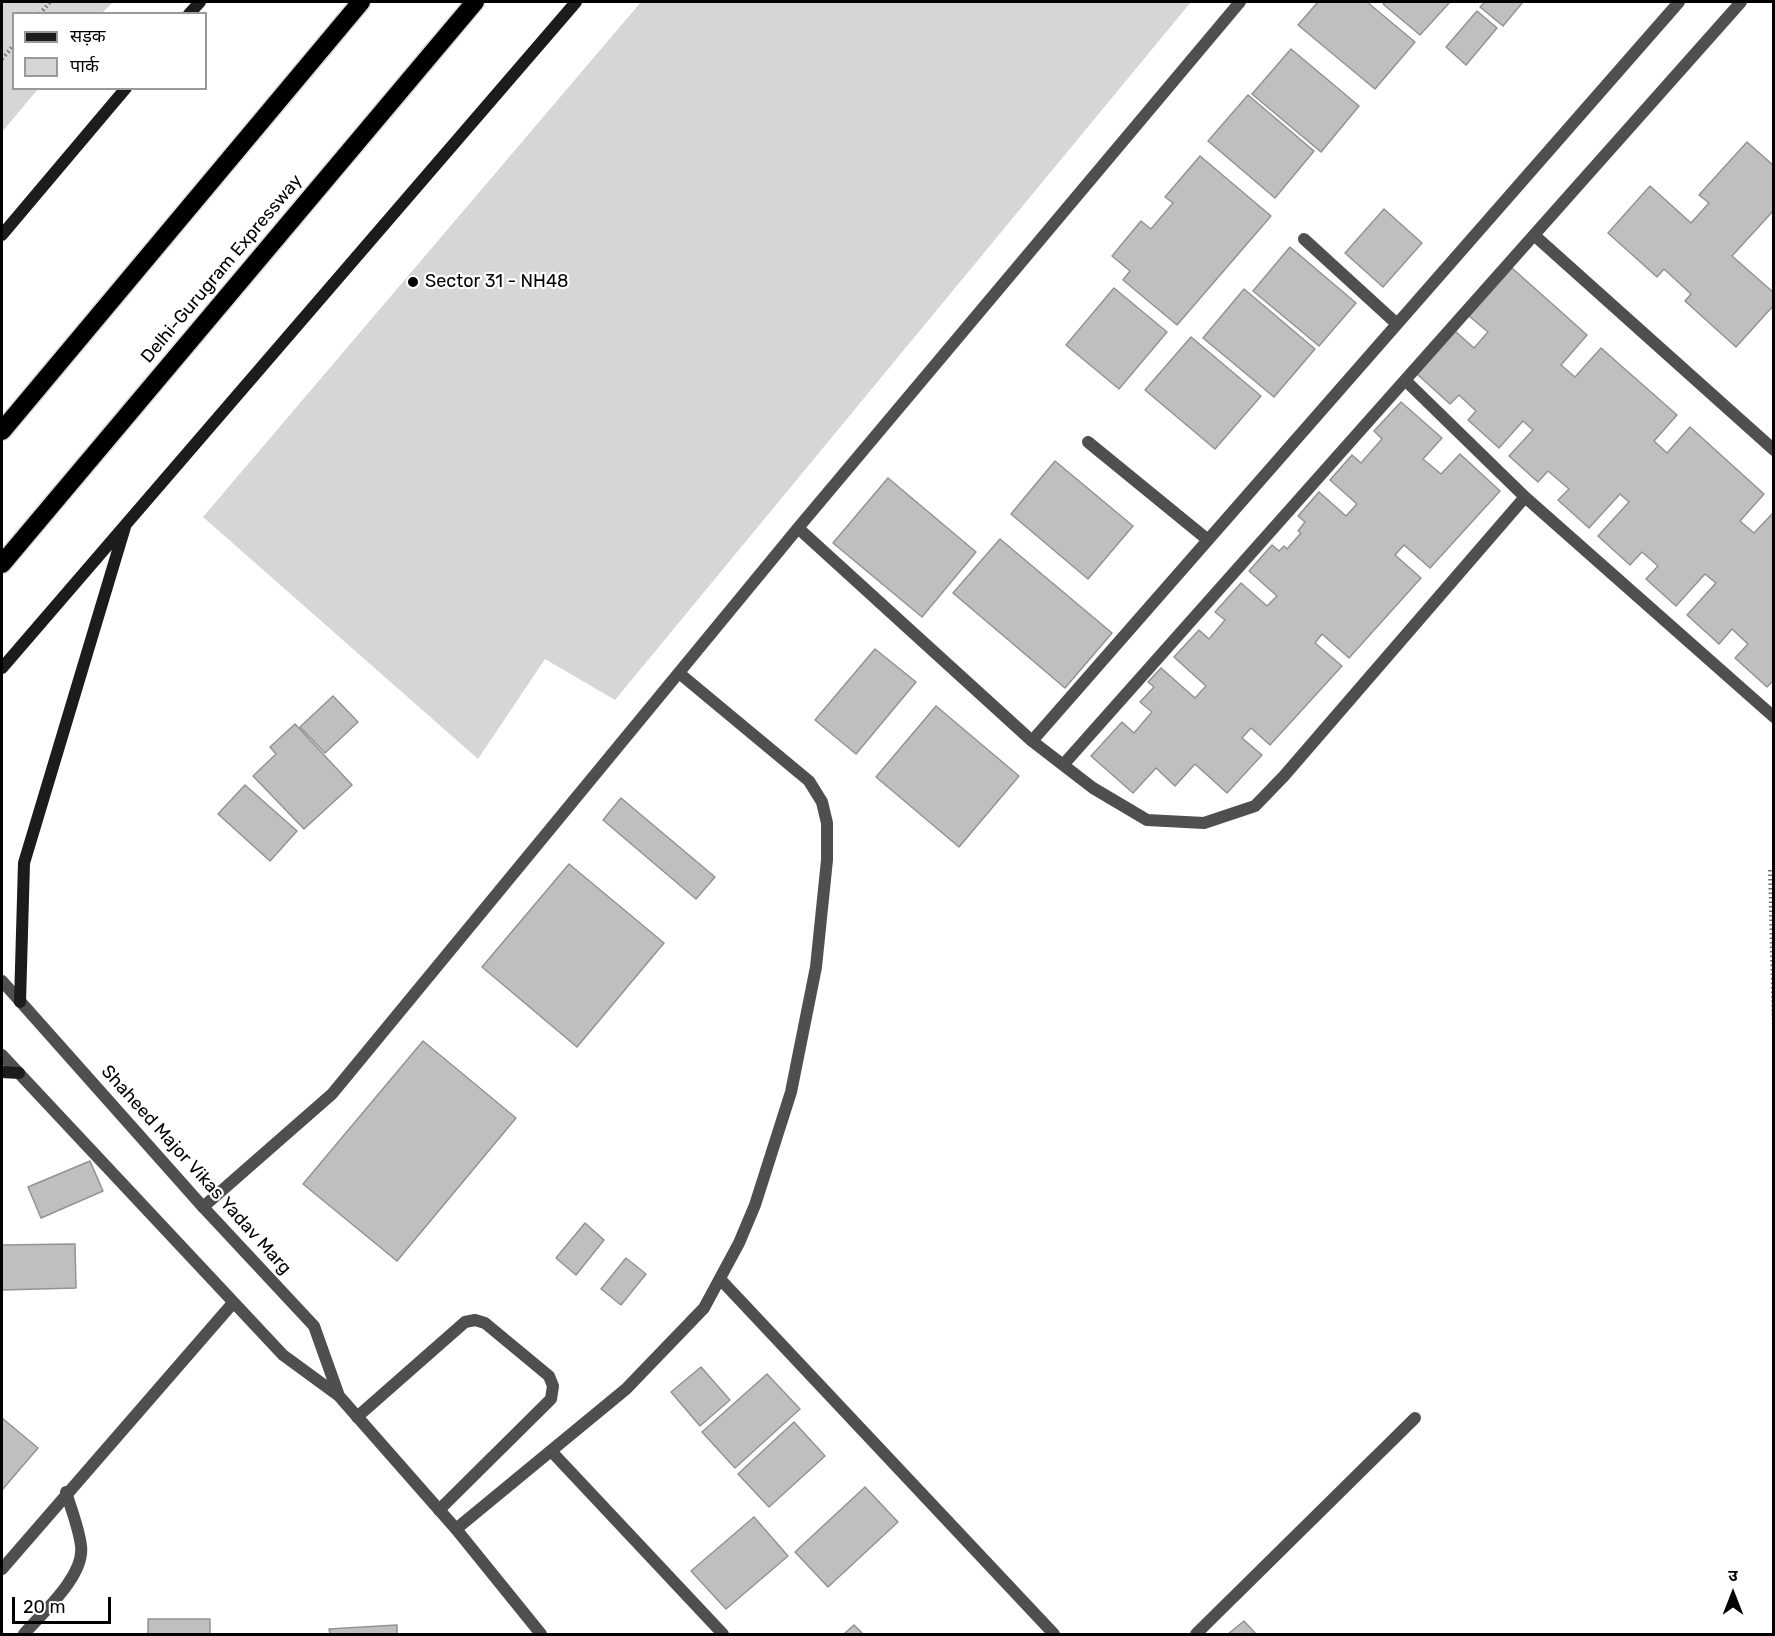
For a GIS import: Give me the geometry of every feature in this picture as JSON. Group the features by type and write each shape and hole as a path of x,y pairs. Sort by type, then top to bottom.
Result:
{"highway":[{"path":"2,431 361,2"},
{"name":"Delhi-Gurugram Expressway","path":"2,564 475,2"}],"main road":[{"path":"2,668 576,2"},
{"path":"2,235 124,90"},
{"path":"20,1002 24,863 126,523"},
{"path":"2,1072 19,1073"}],"street":[{"path":"203,1207 332,1094 798,528 1240,2"},
{"path":"1032,741 1678,2"},
{"path":"1063,765 1741,2"},
{"path":"1534,235 1773,450"},
{"path":"1304,238 1397,324"},
{"path":"1405,380 1525,497 1773,717"},
{"path":"1088,442 1208,540"},
{"path":"798,528 1032,741 1093,788 1147,820 1204,823 1255,806 1284,776 1525,497"},
{"path":"456,1529 626,1389 704,1308 721,1280 755,1206 791,1092 816,968 827,860 827,823 822,802 809,781 679,673"},
{"name":"Shaheed Major Vikas Yadav Marg","path":"2,981 203,1207 315,1326 339,1396"},
{"name":"Shaheed Major Vikas Yadav Marg","path":"2,1055 283,1355 339,1396 456,1529 541,1635"},
{"path":"721,1280 1054,1635"},
{"path":"2,1569 66,1492 233,1303"},
{"path":"357,1417 465,1322 475,1320 485,1323 549,1376 553,1386 551,1399 439,1510"},
{"path":"1196,1635 1415,1418"},
{"path":"552,1452 723,1635"},
{"path":"24,1635 72,1579 80,1563 81,1547 66,1492"}],"path":[{"path":"2,59 12,47"},
{"path":"1770,870 1773,1032"}],"green space":[{"path":"2,2 113,2 103,12 12,12 12,90 37,90 2,132"},
{"path":"641,2 1191,2 615,700 545,659 478,759 203,517"}],"building":[{"path":"1318,2 1367,2 1415,42 1375,89 1298,25"},
{"path":"1386,2 1450,2 1420,35 1383,4"},
{"path":"1485,2 1523,2 1503,26 1480,7"},
{"path":"1477,11 1497,28 1466,65 1446,47"},
{"path":"1291,49 1359,106 1321,152 1252,94"},
{"path":"1248,95 1314,151 1275,198 1208,141"},
{"path":"1747,142 1774,166 1774,210 1732,256 1774,293 1774,305 1736,347 1685,301 1691,294 1664,269 1657,277 1608,233 1650,186 1691,223 1709,203 1699,195"},
{"path":"1200,156 1271,216 1177,325 1123,280 1130,271 1112,256 1141,221 1151,229 1173,203 1165,197"},
{"path":"1384,209 1422,243 1383,287 1345,253"},
{"path":"1290,247 1356,303 1319,346 1253,291"},
{"path":"1512,268 1587,335 1561,365 1575,377 1601,348 1677,415 1654,441 1667,453 1690,427 1764,494 1740,521 1754,533 1774,512 1774,680 1767,687 1735,658 1748,644 1732,629 1719,644 1687,615 1716,583 1705,574 1676,606 1646,579 1658,566 1642,552 1630,565 1598,536 1629,502 1620,494 1589,528 1558,500 1569,489 1548,471 1538,482 1509,456 1533,430 1523,421 1499,448 1468,420 1476,411 1459,395 1450,404 1417,374 1455,331 1474,348 1488,332 1469,316"},
{"path":"1114,288 1167,332 1119,389 1066,345"},
{"path":"1244,289 1315,349 1274,397 1203,338"},
{"path":"1191,337 1261,396 1215,449 1145,390"},
{"path":"1401,402 1442,438 1423,459 1441,474 1460,454 1500,491 1430,568 1404,545 1395,555 1421,578 1349,658 1322,634 1315,643 1342,666 1270,745 1251,728 1242,738 1262,755 1227,793 1195,764 1175,786 1156,768 1133,793 1091,756 1122,722 1134,733 1152,712 1140,702 1154,687 1148,682 1161,668 1195,698 1206,686 1174,657 1199,630 1209,639 1225,620 1215,612 1241,583 1267,606 1277,596 1249,571 1272,545 1279,551 1284,546 1287,549 1301,533 1298,531 1305,522 1298,516 1319,492 1346,516 1357,504 1330,480 1352,455 1361,463 1382,439 1374,431"},
{"path":"1055,461 1133,526 1088,579 1011,514"},
{"path":"888,478 976,552 922,617 833,543"},
{"path":"1000,539 1112,633 1065,688 953,593"},
{"path":"875,649 916,682 856,754 815,720"},
{"path":"333,696 358,722 325,753 300,727"},
{"path":"936,706 1019,776 959,847 876,777"},
{"path":"295,724 352,785 304,829 253,776 276,754 270,747"},
{"path":"245,785 297,831 270,861 218,814"},
{"path":"621,798 715,877 696,899 603,820"},
{"path":"569,864 664,943 577,1047 482,967"},
{"path":"423,1041 516,1118 397,1261 303,1184"},
{"path":"90,1161 103,1191 41,1218 28,1187"},
{"path":"585,1223 604,1240 576,1275 556,1258"},
{"path":"75,1244 76,1288 2,1290 2,1245"},
{"path":"626,1258 646,1274 621,1305 601,1289"},
{"path":"701,1367 730,1400 700,1426 671,1392"},
{"path":"767,1374 800,1409 735,1468 702,1432"},
{"path":"2,1418 38,1448 2,1490"},
{"path":"794,1422 825,1456 769,1507 738,1474"},
{"path":"865,1487 898,1522 828,1587 795,1552"},
{"path":"754,1517 788,1556 726,1609 691,1571"},
{"path":"148,1619 210,1619 210,1634 148,1634"},
{"path":"1244,1621 1256,1634 1228,1634"},
{"path":"397,1625 397,1634 330,1634 329,1629"},
{"path":"854,1625 863,1634 844,1634"}],"place":[{"name":"Sector 31 - NH48","path":"413,282"}]}
